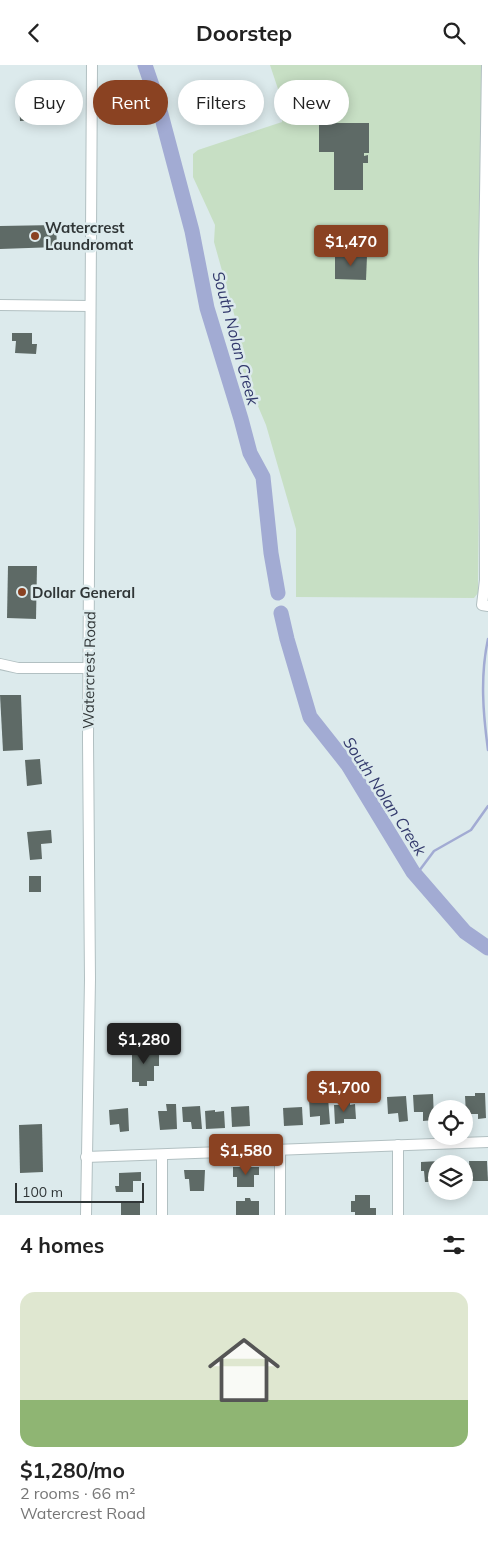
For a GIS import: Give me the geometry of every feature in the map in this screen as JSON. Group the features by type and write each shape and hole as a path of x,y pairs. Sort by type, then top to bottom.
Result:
{"street":[{"name":"Watercrest Road","path":"86,1215 90,979 88,668 92,65"},
{"path":"485,606 487,65"},
{"path":"0,305 90,306"},
{"path":"0,664 18,668 88,668"},
{"path":"86,1157 488,1142"},
{"path":"398,1145 398,1215"},
{"path":"280,1149 280,1215"},
{"path":"162,1155 162,1215"}],"green space":[{"path":"270,65 483,65 478,593 474,598 296,597 296,529 266,425 243,371 238,328 214,242 215,225 193,177 193,154 198,150 274,125 349,125 349,80 275,80"}],"building":[{"path":"369,123 369,153 364,153 364,156 368,155 368,163 363,163 363,190 334,190 334,152 319,152 319,125"},
{"path":"56,225 57,247 0,249 0,226"},
{"path":"335,255 367,256 366,280 335,279"},
{"path":"12,333 32,333 32,344 37,344 36,354 15,353 16,341 12,341"},
{"name":"Dollar General","path":"8,566 37,566 36,619 7,618"},
{"path":"0,695 21,695 23,750 3,751"},
{"path":"40,759 42,784 27,786 25,760"},
{"path":"51,830 52,843 41,844 42,859 30,860 27,832"},
{"path":"29,876 41,876 41,892 29,892"},
{"path":"132,1049 159,1049 159,1066 154,1066 154,1081 147,1081 147,1086 139,1086 139,1082 132,1082"},
{"path":"475,1093 485,1093 486,1118 478,1119 478,1114 473,1114 473,1100 465,1100 465,1096 475,1096"},
{"path":"433,1094 433,1100 428,1100 428,1121 423,1121 423,1112 414,1112 413,1095"},
{"path":"406,1096 408,1121 399,1122 398,1113 388,1114 387,1097"},
{"path":"328,1097 330,1124 320,1125 320,1116 310,1117 309,1098"},
{"path":"345,1101 350,1101 350,1105 355,1104 356,1119 344,1119 344,1123 335,1124 334,1105 346,1105"},
{"path":"166,1104 176,1104 177,1129 160,1130 158,1111 167,1111"},
{"path":"200,1106 202,1129 192,1129 191,1122 183,1122 182,1107"},
{"path":"249,1106 250,1126 232,1127 231,1107"},
{"path":"302,1107 303,1125 284,1126 283,1108"},
{"path":"128,1108 129,1131 120,1132 119,1124 110,1125 109,1110"},
{"path":"215,1110 215,1112 224,1111 225,1128 206,1129 205,1111"},
{"path":"42,1124 43,1172 20,1173 19,1125"},
{"path":"473,1161 487,1161 488,1181 473,1181"},
{"path":"421,1162 428,1162 428,1182 425,1182 424,1171 421,1171"},
{"path":"233,1167 259,1167 259,1175 254,1175 254,1187 237,1187 237,1177 233,1177"},
{"path":"184,1170 205,1170 204,1191 190,1191 189,1179 185,1179"},
{"path":"141,1172 141,1181 133,1181 133,1192 116,1192 115,1186 119,1186 119,1173"},
{"path":"355,1195 370,1195 370,1208 376,1208 376,1215 355,1215 355,1212 351,1212 351,1201 355,1201"},
{"path":"245,1198 250,1198 251,1201 259,1201 259,1215 236,1215 236,1201 245,1201"},
{"path":"140,1202 140,1215 121,1215 121,1203"}],"waterway":[{"name":"South Nolan Creek","path":"145,65 158,103 192,231 207,308 250,453 263,477 271,553 278,593"},
{"name":"South Nolan Creek","path":"281,613 310,717 348,765 413,872 465,932 488,948"},
{"path":"488,639 485,653 483,695 488,750"},
{"path":"416,875 434,851 471,830 488,806"}],"place":[{"name":"Watercrest Laundromat","path":"35,236"},
{"name":"Dollar General","path":"22,592"}]}
